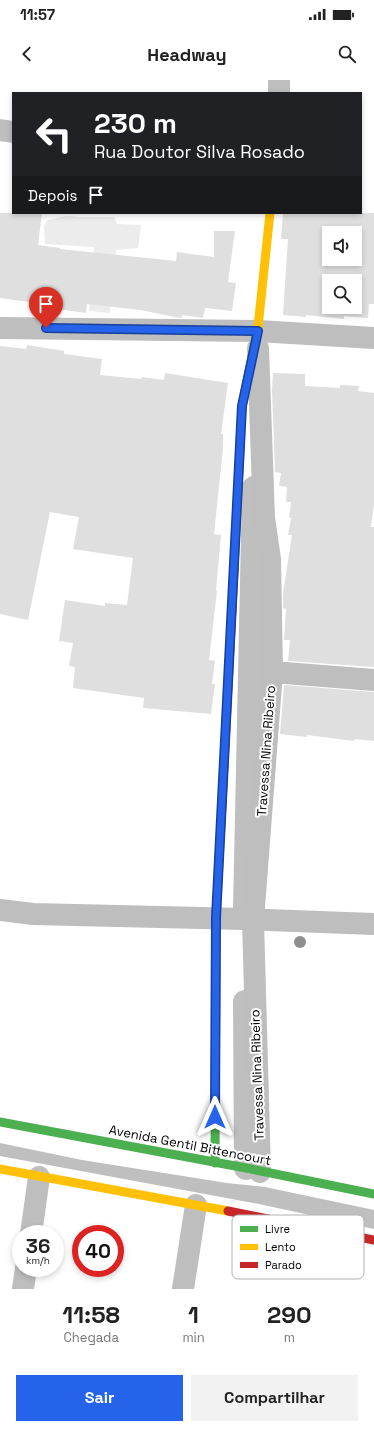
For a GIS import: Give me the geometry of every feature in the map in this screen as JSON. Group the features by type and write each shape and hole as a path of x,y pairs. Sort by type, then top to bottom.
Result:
{"street":[{"path":"279,80 279,92"},
{"path":"0,130 12,132"},
{"name":"Travessa Nina Ribeiro","path":"215,1163 216,918 242,406 258,331 270,214"},
{"path":"0,328 258,331 374,338"},
{"name":"Travessa Nina Ribeiro","path":"258,331 264,518 270,559 272,672 253,920 260,1172"},
{"path":"272,672 374,680"},
{"path":"0,910 33,914 216,918 374,924"},
{"name":"Avenida Gentil Bittencourt","path":"0,1122 374,1194"},
{"path":"0,1169 247,1215"},
{"path":"32,1225 39,1177"},
{"path":"183,1289 196,1205"},
{"path":"364,1238 374,1240"},
{"path":"23,1289 25,1277"}],"shaded area":[{"path":"66,216 114,217 117,224 141,225 138,248 116,250 110,313 89,311 94,247 45,244 44,225 48,220"},
{"path":"0,1143 82,1160 227,1183 265,1187 374,1210 374,1229 364,1227 364,1215 310,1215 259,1204 0,1156"}],"building":[{"path":"0,213 42,214 38,245 60,249 176,261 177,252 214,257 214,231 235,231 228,282 236,283 232,311 205,308 203,318 182,315 182,318 180,318 140,310 87,304 86,313 57,309 58,306 0,298"},
{"path":"374,213 374,304 369,304 368,318 344,316 344,319 306,315 306,317 283,315 288,239 281,239 283,214"},
{"path":"27,345 64,351 64,354 102,359 100,375 141,379 142,377 164,380 165,373 228,383 221,434 223,434 223,449 214,534 221,535 217,591 209,660 215,661 212,684 215,684 211,714 143,708 144,698 73,688 75,667 69,666 73,643 59,641 65,600 105,606 105,603 127,605 133,558 73,549 79,517 50,512 28,620 0,614 0,346 26,349"},
{"path":"273,373 305,374 305,386 340,388 340,385 359,386 358,391 374,393 374,504 371,527 374,527 374,667 288,661 290,640 284,640 286,609 283,608 283,593 292,535 288,535 291,518 289,518 291,502 286,502 287,487 279,486 281,473 275,472 272,390"},
{"path":"284,685 374,692 374,741 355,739 354,741 307,735 307,737 280,734"}],"waterway":[{"path":"245,909 254,488"},
{"path":"245,1002 246,1168"}],"traffic: fast":[{"path":"234,569 242,406 258,327"},
{"path":"215,1163 216,918 221,823"},
{"path":"0,1122 246,1168 374,1194"}],"traffic: slow":[{"path":"258,327 270,214"},
{"path":"0,1169 228,1211"}],"traffic: jam":[{"path":"221,823 234,569"},
{"path":"228,1211 248,1215"},
{"path":"364,1238 374,1240"}],"route":[{"path":"46,328 258,331 242,406 216,918 215,1117"}]}
